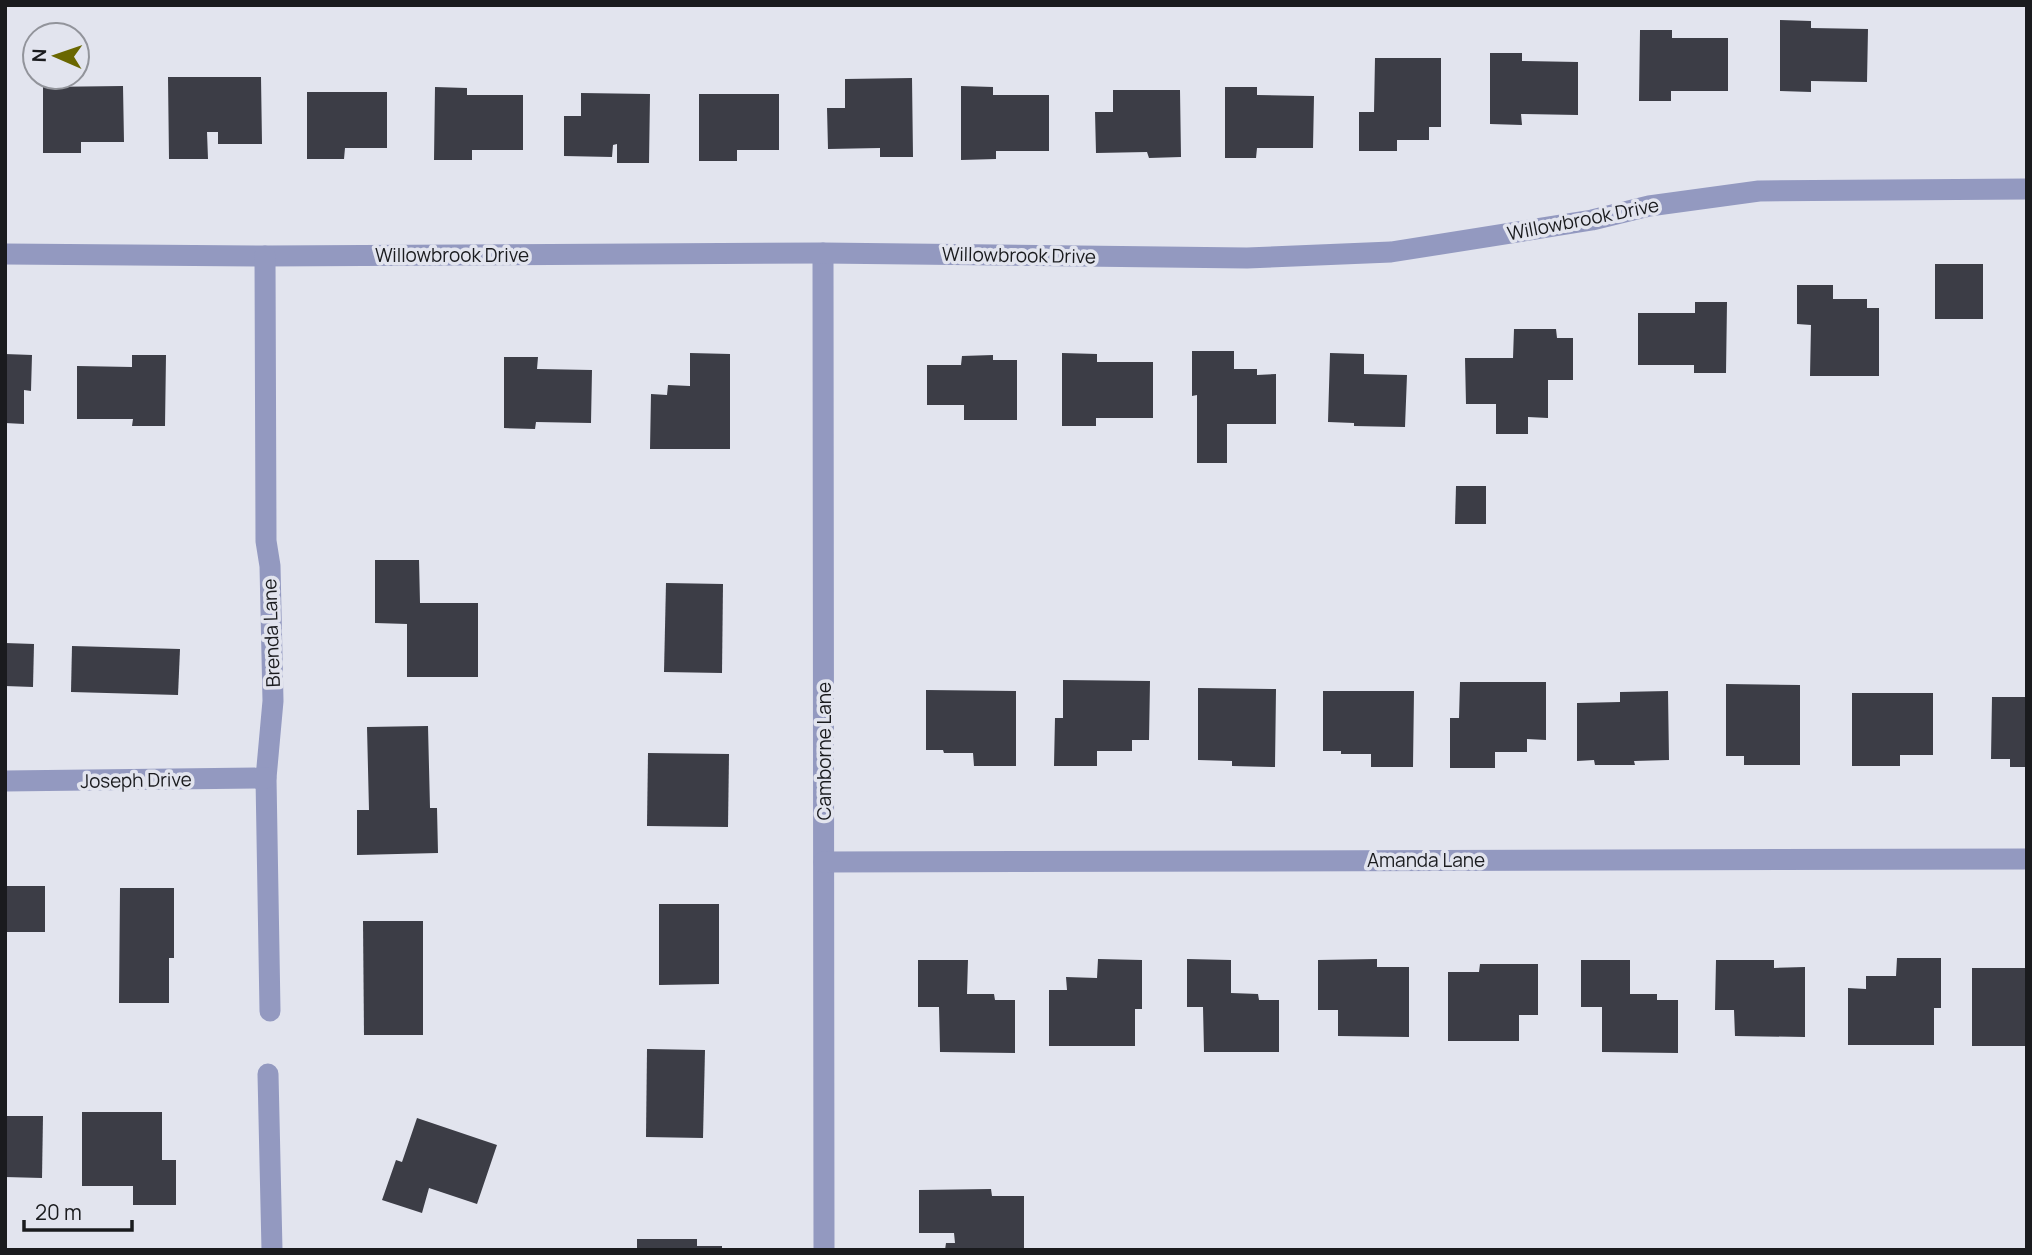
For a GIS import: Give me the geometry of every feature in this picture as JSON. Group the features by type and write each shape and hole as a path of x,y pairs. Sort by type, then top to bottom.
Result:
{"street":[{"name":"Willowbrook Drive","path":"5,254 265,256 823,253 1247,258 1391,252 1592,220 1649,206 1759,191 2027,189"},
{"name":"Camborne Lane","path":"823,253 824,1250"},
{"name":"Brenda Lane","path":"265,256 266,541 270,566 273,701 266,778 270,1011"},
{"name":"Joseph Drive","path":"5,781 266,778"},
{"name":"Amanda Lane","path":"824,862 2027,859"},
{"path":"268,1074 272,1250"}],"building":[{"path":"1780,20 1811,21 1811,28 1868,29 1867,82 1811,81 1811,92 1780,91"},
{"path":"1640,30 1672,30 1672,38 1728,38 1728,91 1671,91 1671,101 1639,101"},
{"path":"1490,53 1522,53 1522,61 1578,62 1578,115 1521,114 1522,125 1490,124"},
{"path":"1375,58 1441,58 1441,127 1429,127 1429,140 1397,140 1397,151 1359,151 1359,112 1374,112"},
{"path":"168,77 261,77 262,144 218,144 218,132 207,132 208,159 169,159"},
{"path":"912,78 913,157 880,157 880,148 828,149 827,108 845,108 845,79"},
{"path":"91,86 123,86 124,142 81,142 81,153 43,153 43,91 91,91"},
{"path":"961,86 993,87 993,95 1049,95 1049,151 996,151 996,159 961,160"},
{"path":"435,87 467,88 467,95 523,95 523,150 472,150 472,160 434,160"},
{"path":"1225,87 1257,87 1257,95 1314,96 1313,148 1257,148 1256,158 1225,158"},
{"path":"1113,90 1180,90 1181,157 1149,158 1147,152 1096,153 1095,112 1113,112"},
{"path":"307,92 387,92 387,148 345,148 344,159 307,159"},
{"path":"581,93 650,94 649,163 617,163 617,144 613,145 612,157 564,156 564,116 581,116"},
{"path":"699,94 779,94 779,150 737,150 737,161 699,161"},
{"path":"1935,264 1983,264 1983,319 1935,319"},
{"path":"1797,285 1833,285 1833,299 1867,299 1867,308 1879,308 1879,376 1810,376 1811,325 1797,324"},
{"path":"1695,302 1727,302 1726,373 1694,373 1694,365 1638,365 1638,313 1695,313"},
{"path":"1514,329 1556,329 1557,338 1573,338 1573,380 1548,380 1548,418 1528,417 1528,434 1496,434 1496,404 1466,404 1465,358 1513,358"},
{"path":"1192,351 1234,351 1234,369 1257,369 1257,375 1276,374 1276,424 1227,424 1227,463 1197,463 1197,395 1192,396"},
{"path":"690,353 730,354 730,449 650,449 651,394 667,395 668,385 690,386"},
{"path":"1062,353 1097,354 1097,362 1153,362 1153,418 1096,418 1096,426 1062,426"},
{"path":"1330,353 1364,354 1364,374 1407,375 1405,427 1354,426 1354,423 1328,422"},
{"path":"5,354 32,355 31,391 24,390 24,424 5,423"},
{"path":"132,355 166,355 165,426 132,426 133,419 77,419 77,366 132,367"},
{"path":"993,355 993,360 1017,360 1017,420 964,420 964,405 927,405 927,365 961,365 962,356"},
{"path":"504,357 538,357 537,369 592,370 591,423 536,422 535,429 504,428"},
{"path":"1456,486 1486,486 1486,524 1455,524"},
{"path":"375,560 419,560 420,603 478,603 478,677 407,677 407,624 375,623"},
{"path":"666,583 723,584 722,673 664,672"},
{"path":"5,643 34,644 33,687 5,686"},
{"path":"72,646 180,649 178,695 71,692"},
{"path":"1063,680 1150,681 1149,740 1132,740 1132,751 1097,751 1097,766 1054,766 1055,718 1063,718"},
{"path":"1460,682 1546,682 1546,740 1527,739 1527,752 1495,752 1495,768 1450,768 1450,718 1459,718"},
{"path":"1726,684 1800,685 1800,765 1744,765 1744,756 1726,756"},
{"path":"1198,688 1276,689 1275,767 1232,766 1232,761 1198,760"},
{"path":"926,690 1016,691 1016,766 974,766 973,753 926,750"},
{"path":"1323,691 1414,691 1413,767 1371,767 1371,754 1323,751"},
{"path":"1668,691 1669,760 1634,761 1635,765 1595,765 1594,760 1577,761 1577,703 1620,702 1620,692"},
{"path":"1852,693 1933,693 1933,755 1900,755 1900,766 1852,766"},
{"path":"1992,697 2027,697 2027,767 2010,767 2010,759 1991,759"},
{"path":"428,726 430,808 437,808 438,853 357,855 357,810 369,810 367,727"},
{"path":"648,753 729,754 728,827 647,826"},
{"path":"5,886 45,886 45,932 5,932"},
{"path":"120,888 174,888 174,958 169,958 169,1003 119,1003"},
{"path":"659,904 719,904 719,984 659,985"},
{"path":"363,921 423,921 423,1035 364,1035"},
{"path":"1897,958 1941,958 1941,1008 1934,1008 1934,1045 1848,1045 1848,988 1866,989 1866,976 1896,976"},
{"path":"1098,959 1142,960 1142,1009 1135,1009 1135,1046 1049,1046 1049,990 1067,990 1066,977 1097,978"},
{"path":"1187,959 1231,960 1231,993 1258,994 1259,1000 1279,1000 1279,1052 1204,1052 1203,1007 1187,1007"},
{"path":"1377,959 1377,967 1409,967 1409,1037 1338,1036 1338,1010 1318,1010 1318,960"},
{"path":"918,960 968,960 967,994 994,994 995,1000 1015,1000 1015,1053 940,1052 939,1007 918,1007"},
{"path":"1581,960 1630,960 1630,994 1657,994 1657,1000 1678,1000 1678,1053 1602,1052 1602,1007 1581,1007"},
{"path":"1716,960 1774,960 1774,968 1805,967 1805,1037 1735,1036 1734,1010 1715,1010"},
{"path":"1480,964 1538,964 1538,1015 1519,1015 1519,1041 1448,1041 1448,972 1479,972"},
{"path":"1972,968 2027,968 2027,1046 1972,1046"},
{"path":"647,1049 705,1050 703,1138 646,1137"},
{"path":"82,1112 162,1112 162,1160 176,1160 176,1205 133,1205 133,1186 82,1186"},
{"path":"5,1116 43,1116 42,1178 5,1177"},
{"path":"417,1118 497,1145 477,1204 429,1188 422,1213 382,1200 396,1160 402,1162"},
{"path":"991,1189 992,1196 1024,1196 1024,1250 945,1250 946,1243 955,1243 954,1233 919,1233 919,1190"},
{"path":"637,1239 697,1239 697,1246 722,1246 722,1250 637,1250"}]}
